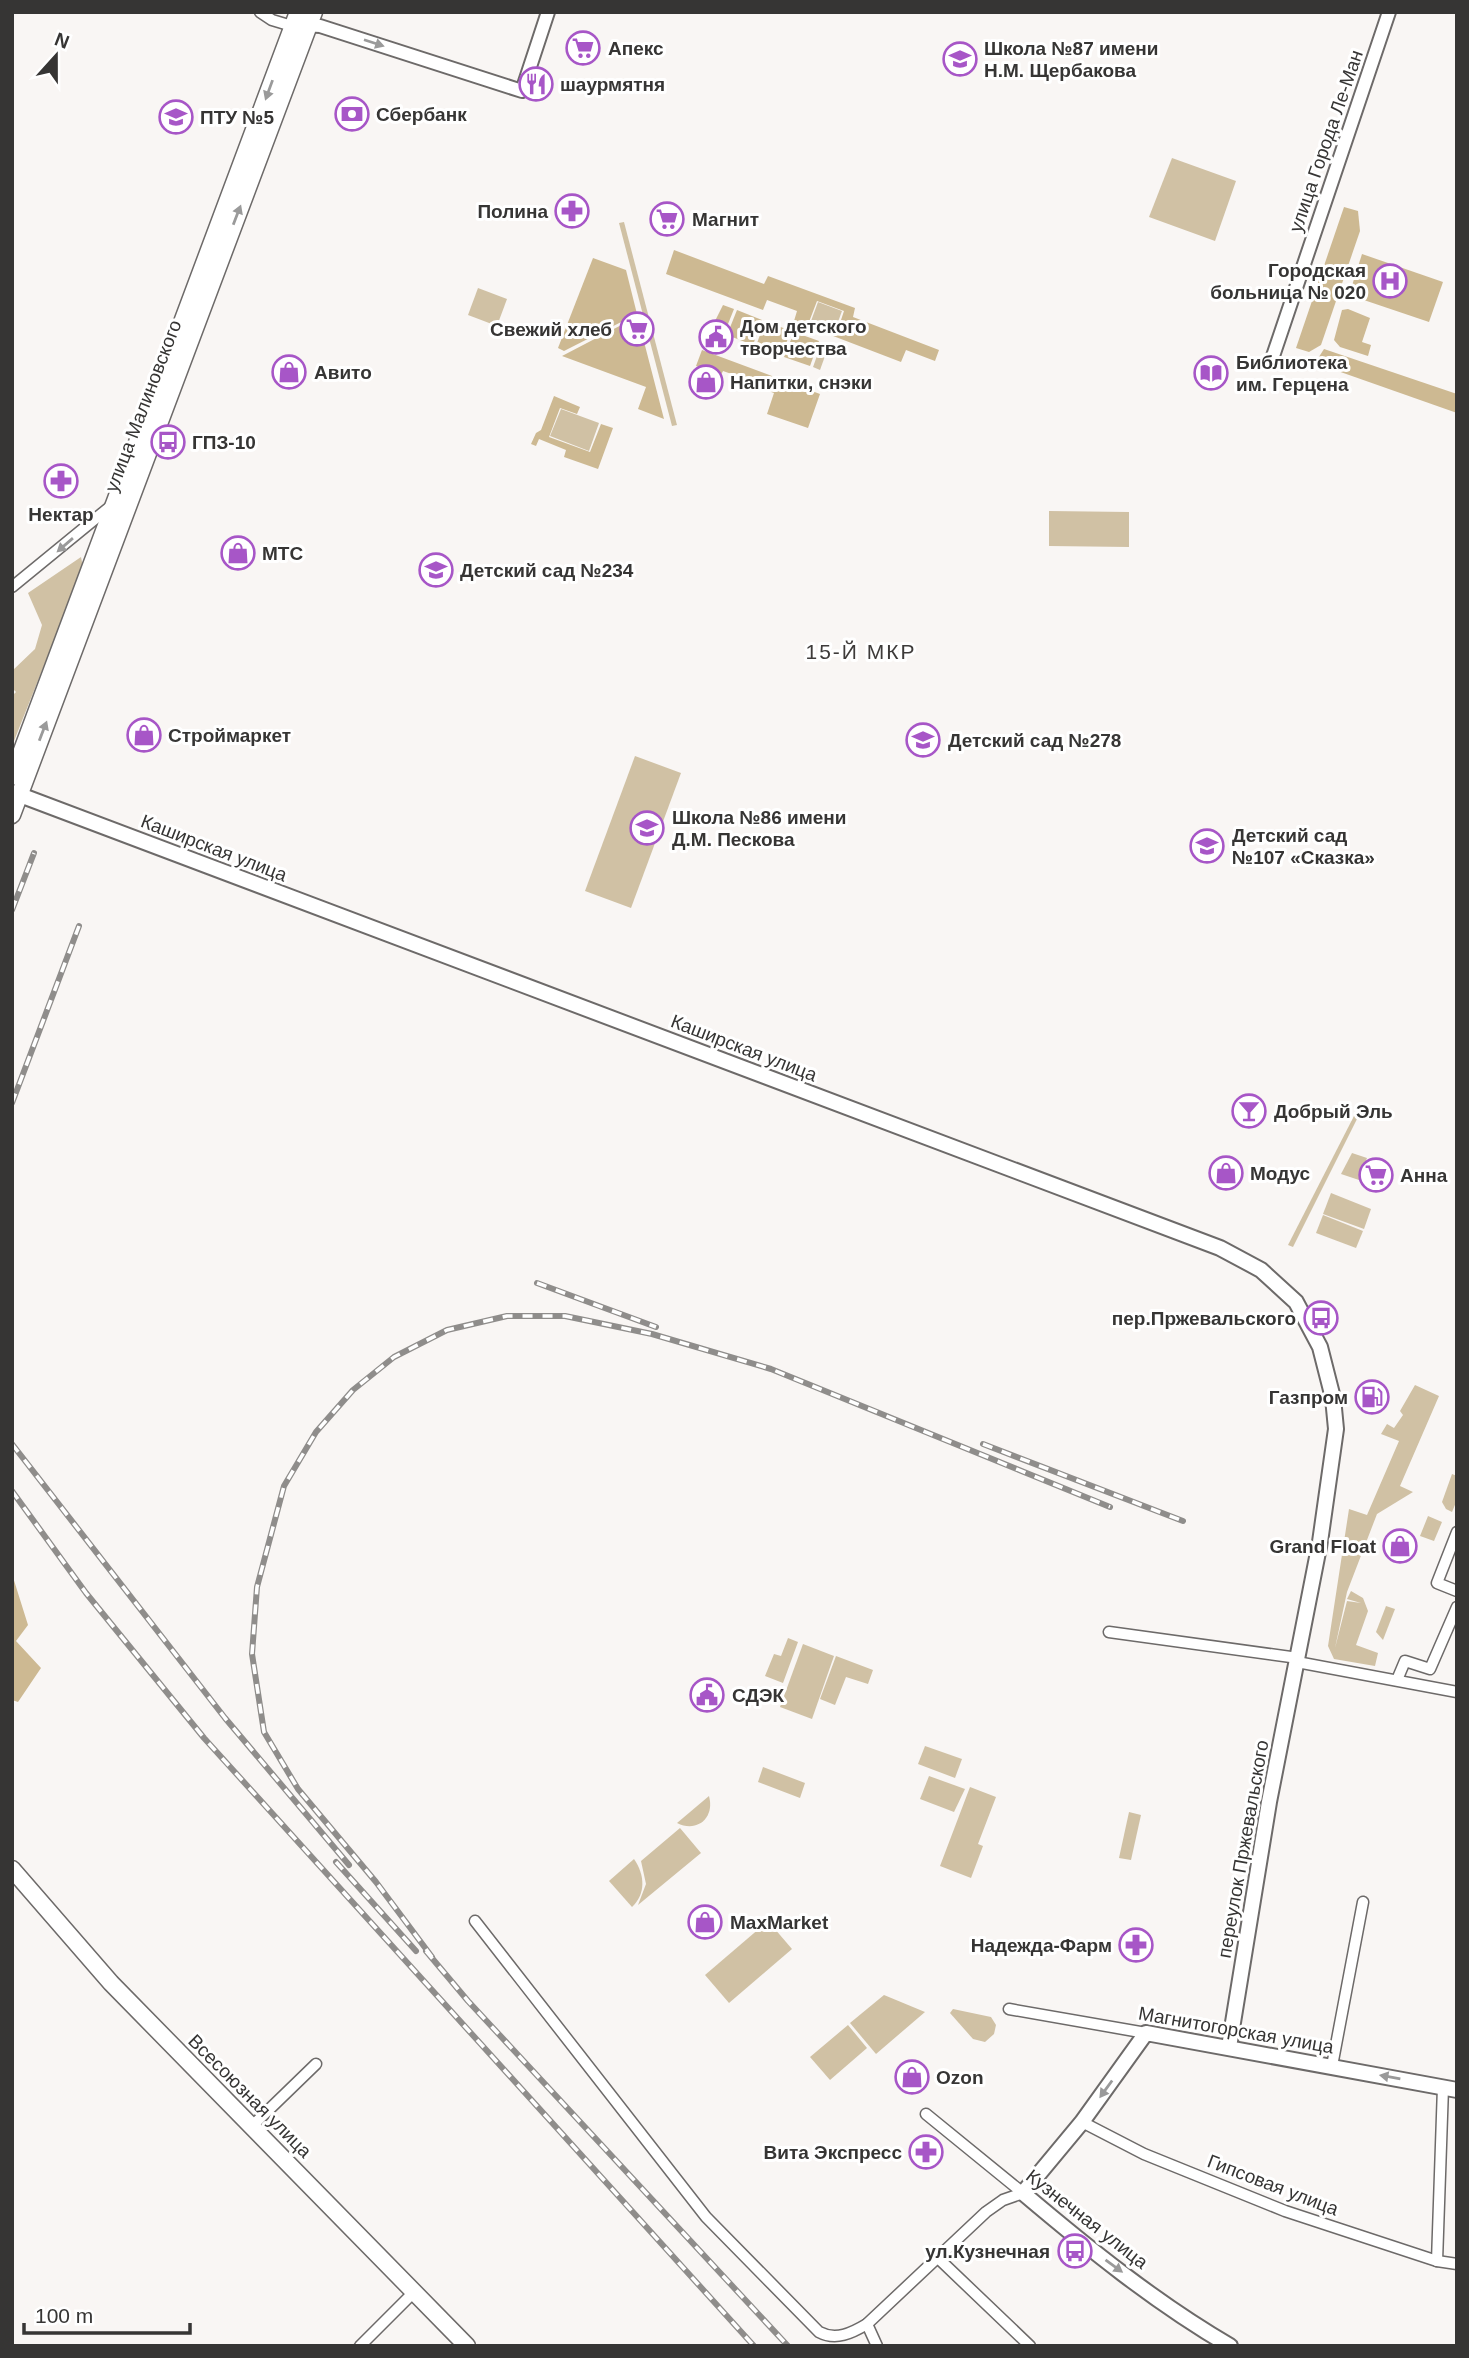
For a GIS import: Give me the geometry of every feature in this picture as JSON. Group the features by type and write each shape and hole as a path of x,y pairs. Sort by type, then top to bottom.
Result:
{"highway":[{"name":"улица Малиновского","path":"12,777 303,19"},
{"name":"улица Малиновского","path":"12,814 16,794 303,19"},
{"name":"Всесоюзная улица","path":"12,1869 111,1983 467,2346"}],"main road":[{"name":"Каширская улица","path":"16,794 1220,1248 1261,1270 1296,1302 1320,1347 1333,1398 1334,1460"},
{"name":"переулок Пржевальского","path":"1229,2047 1269,1802 1334,1460"},
{"name":"Магнитогорская улица","path":"1146,2033 1450,2089"},
{"path":"1023,2193 1082,2122 1146,2033"},
{"name":"Кузнечная улица","path":"1023,2193 1087,2246 1199,2328 1230,2346"}],"street":[{"path":"260,12 272,20 303,19 522,91 548,12"},
{"name":"улица Города Ле-Ман","path":"1271,362 1389,12"},
{"path":"12,587 117,501"},
{"path":"1457,1532 1437,1583 1457,1591"},
{"path":"1397,1680 1405,1661 1430,1669 1457,1607"},
{"path":"1110,1632 1298,1660 1457,1692"},
{"path":"1332,2067 1363,1902"},
{"path":"475,1921 706,2217 819,2332 835,2337 867,2324 939,2259 986,2211 1003,2200 1023,2193"},
{"name":"Магнитогорская улица","path":"1009,2009 1146,2033"},
{"path":"251,2127 316,2064"},
{"path":"1437,2262 1450,2089"},
{"name":"Кузнечная улица","path":"926,2114 1023,2193"},
{"name":"Гипсовая улица","path":"1082,2122 1144,2154 1285,2211 1437,2262 1457,2264"},
{"path":"939,2259 1030,2346"},
{"path":"360,2346 414,2292"},
{"path":"867,2324 877,2346"}],"shaded area":[{"path":"1172,158 1236,181 1215,241 1149,217"},
{"path":"1344,207 1358,211 1360,231 1321,345 1309,352 1296,348"},
{"path":"624,222 677,425 672,426 619,223"},
{"path":"674,250 764,284 768,276 855,308 853,317 939,350 935,361 906,350 901,362 794,321 797,311 767,300 763,310 666,274","holes":["817,301 844,311 837,332 809,322"]},
{"path":"1362,254 1443,282 1429,322 1349,295"},
{"path":"593,258 626,270 637,314 564,351 558,348"},
{"path":"478,288 507,299 497,326 468,315"},
{"path":"818,302 842,311 835,330 811,321"},
{"path":"723,305 734,309 724,334 711,329"},
{"path":"1348,309 1370,318 1362,342 1371,345 1368,356 1340,347 1334,340 1342,310"},
{"path":"737,310 762,320 753,345 727,335"},
{"path":"631,320 635,335 642,334 664,419 638,409 646,387 562,356"},
{"path":"765,321 791,331 781,356 756,346"},
{"path":"794,332 819,341 810,366 784,357"},
{"path":"822,342 829,345 820,370 813,367"},
{"path":"1324,349 1457,394 1457,413 1315,363"},
{"path":"702,350 820,394 808,428 767,414 774,393 751,385 749,390 741,387 743,378 723,371 721,375 696,366"},
{"path":"554,396 580,407 577,414 560,408 549,437 590,452 601,424 613,428 598,469 564,457 566,450 539,439 536,446 531,444 536,433 541,430"},
{"path":"561,409 599,423 589,451 550,436"},
{"path":"1049,511 1129,512 1129,547 1049,546"},
{"path":"81,557 83,567 12,746 12,696 16,692 12,688 12,671 35,649 42,625 28,593"},
{"path":"635,756 681,773 631,908 585,891"},
{"path":"1355,1114 1359,1115 1293,1247 1288,1245"},
{"path":"1352,1153 1367,1158 1359,1180 1341,1174"},
{"path":"1331,1193 1371,1209 1364,1229 1323,1214"},
{"path":"1323,1215 1363,1231 1356,1248 1316,1233"},
{"path":"1415,1385 1439,1396 1400,1486 1413,1492 1377,1514 1347,1592 1335,1648 1347,1601 1361,1603 1347,1599 1351,1591 1363,1598 1368,1611 1356,1645 1378,1653 1375,1666 1334,1659 1328,1646 1349,1509 1367,1515 1399,1441 1381,1434 1387,1424 1394,1428 1403,1415 1400,1411"},
{"path":"1452,1474 1457,1476 1457,1500 1452,1512 1446,1509 1442,1502"},
{"path":"1428,1516 1442,1522 1434,1541 1420,1536"},
{"path":"12,1574 28,1625 16,1641 41,1668 18,1702 12,1700"},
{"path":"1386,1606 1395,1609 1383,1640 1376,1632"},
{"path":"788,1638 798,1642 783,1683 765,1676 774,1654 781,1656"},
{"path":"803,1644 834,1656 812,1719 780,1707"},
{"path":"836,1656 873,1670 868,1684 846,1677 835,1705 820,1699"},
{"path":"925,1746 962,1759 955,1778 918,1764"},
{"path":"763,1767 805,1783 800,1798 758,1782"},
{"path":"929,1776 965,1789 954,1812 920,1799"},
{"path":"970,1787 996,1797 978,1844 983,1846 971,1878 940,1866"},
{"path":"709,1796 709,1811 703,1822 691,1826 677,1823"},
{"path":"1129,1812 1141,1815 1131,1860 1119,1858"},
{"path":"680,1828 701,1853 638,1905 646,1884 641,1861"},
{"path":"634,1859 642,1878 642,1890 632,1907 609,1881"},
{"path":"768,1921 792,1949 729,2003 705,1975"},
{"path":"884,1995 925,2012 876,2054 850,2023"},
{"path":"953,2009 991,2017 996,2025 994,2034 985,2042 973,2039 950,2013"},
{"path":"848,2025 867,2048 830,2080 810,2057"}],"railway":[{"path":"12,910 34,853"},
{"path":"12,1103 79,926"},
{"path":"537,1283 656,1327"},
{"path":"432,1957 376,1882 298,1789 264,1732 252,1654 257,1587 284,1486 316,1432 353,1390 394,1357 447,1330 507,1316 565,1316 652,1334 771,1369 1110,1507"},
{"path":"12,1444 225,1718 349,1865"},
{"path":"983,1444 1183,1521"},
{"path":"12,1491 86,1593 204,1738 754,2346"},
{"path":"336,1862 416,1951"},
{"path":"426,1951 468,2001 788,2346"}],"place":[{"name":"Апекс","path":"583,48"},
{"name":"Школа №87 имени Н.М. Щербакова","path":"960,59"},
{"name":"шаурмятня","path":"536,84"},
{"name":"Сбербанк","path":"352,114"},
{"name":"ПТУ №5","path":"176,117"},
{"name":"Полина","path":"572,211"},
{"name":"Магнит","path":"667,219"},
{"name":"Городская больница № 020","path":"1390,281"},
{"name":"Свежий хлеб","path":"637,329"},
{"name":"Дом детского творчества","path":"716,337"},
{"name":"Авито","path":"289,372"},
{"name":"Библиотека им. Герцена","path":"1211,373"},
{"name":"Напитки, снэки","path":"706,382"},
{"name":"ГПЗ-10","path":"168,442"},
{"name":"Нектар","path":"61,481"},
{"name":"МТС","path":"238,553"},
{"name":"Детский сад №234","path":"436,570"},
{"name":"Строймаркет","path":"144,735"},
{"name":"Детский сад №278","path":"923,740"},
{"name":"Школа №86 имени Д.М. Пескова","path":"647,828"},
{"name":"Детский сад №107 «Сказка»","path":"1207,846"},
{"name":"Добрый Эль","path":"1249,1111"},
{"name":"Модус","path":"1226,1173"},
{"name":"Анна","path":"1376,1175"},
{"name":"пер.Пржевальского","path":"1321,1318"},
{"name":"Газпром","path":"1372,1397"},
{"name":"Grand Float","path":"1400,1546"},
{"name":"СДЭК","path":"707,1695"},
{"name":"MaxMarket","path":"705,1922"},
{"name":"Надежда-Фарм","path":"1136,1945"},
{"name":"Ozon","path":"912,2077"},
{"name":"Вита Экспресс","path":"926,2152"},
{"name":"ул.Кузнечная","path":"1075,2251"}],"district":[{"name":"15-Й МКР","path":"861,651"}]}
